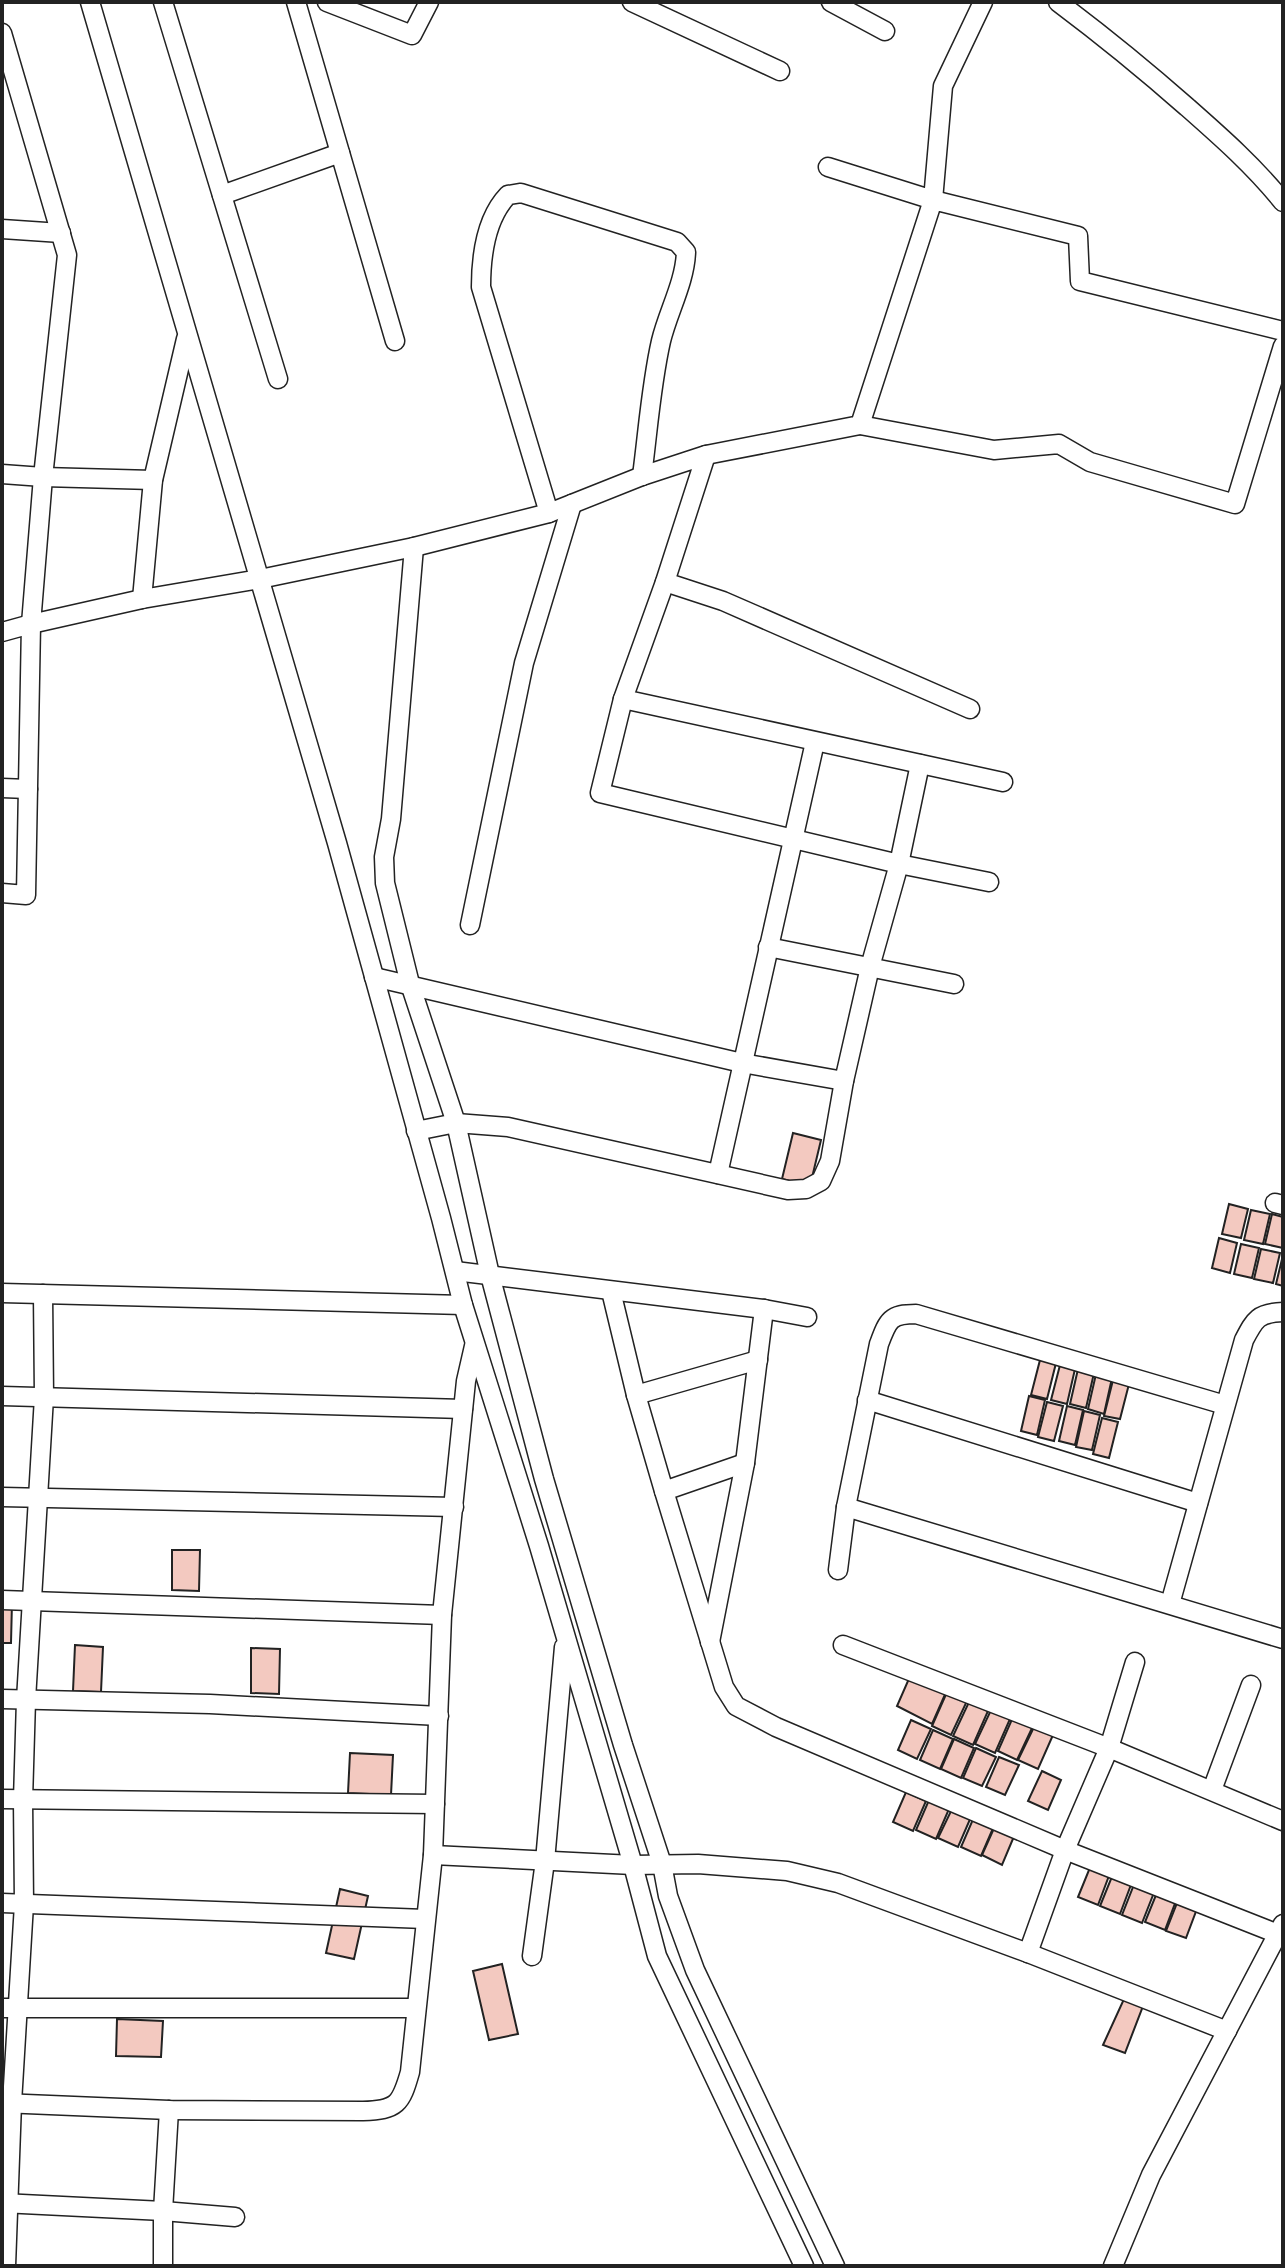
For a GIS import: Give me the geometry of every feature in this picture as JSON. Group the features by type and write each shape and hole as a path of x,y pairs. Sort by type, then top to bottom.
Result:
{"street":[{"path":"90,2 187,336 268,577 391,980 451,1124 474,1273 463,1305 565,1637 648,1864 668,1896 695,1970 835,2266"},
{"path":"163,2 278,379"},
{"path":"296,2 395,341"},
{"path":"327,2 412,35 429,2"},
{"path":"632,2 780,71"},
{"path":"831,2 885,31"},
{"path":"860,425 933,200 943,86 983,2"},
{"path":"1058,2 1120,48 1199,117 1257,170 1283,202"},
{"path":"2,33 67,255 31,624 26,895 2,893"},
{"path":"222,195 340,153"},
{"path":"828,167 933,200 1078,236 1080,281 1283,331"},
{"path":"549,513 481,287 485,240 498,205 508,195 521,193 677,242 686,252 686,264 658,355 642,476"},
{"path":"2,229 61,233"},
{"path":"142,599 153,480 187,336"},
{"path":"2,632 142,599 414,547 549,513 642,476 706,455 860,425 994,450 1059,444 1090,462 1235,504 1283,346"},
{"path":"706,455 623,699 600,793 793,840 989,882"},
{"path":"2,474 153,480"},
{"path":"470,925 524,663 572,504"},
{"path":"414,547 391,819 384,857 391,980 421,1130 474,1273 544,1479 623,1745 648,1864 657,1956 804,2266"},
{"path":"665,582 723,601 970,709"},
{"path":"623,699 1003,782"},
{"path":"718,1174 815,742"},
{"path":"421,1130 451,1124 508,1127 788,1190 806,1189 821,1181 830,1161 844,1081 870,967 899,864 920,764"},
{"path":"2,788 28,789"},
{"path":"768,947 954,984"},
{"path":"391,980 742,1063 844,1081"},
{"path":"474,1273 807,1317"},
{"path":"611,1291 636,1395 709,1645 724,1687 736,1706 776,1727 1065,1850 1281,1929 1151,2175 1113,2266"},
{"path":"2,1293 463,1305"},
{"path":"6,2266 10,2008 24,1904 26,1700 44,1397 43,1294"},
{"path":"709,1645 745,1463 764,1309"},
{"path":"1170,1604 1244,1340 1255,1320 1268,1313 1283,1312"},
{"path":"838,1570 846,1507 879,1344 887,1323 899,1314 916,1314 1225,1405"},
{"path":"7,2103 169,2110 382,2111 395,2106 404,2095 410,2072 433,1855 442,1615 466,1381 474,1343"},
{"path":"636,1395 758,1360"},
{"path":"2,1396 463,1409"},
{"path":"867,1400 1198,1503"},
{"path":"664,1491 745,1463"},
{"path":"2,1497 454,1507"},
{"path":"846,1507 1283,1639"},
{"path":"2,1600 442,1615"},
{"path":"532,1956 545,1861 565,1637"},
{"path":"843,1645 1109,1748 1283,1821"},
{"path":"1028,1953 1065,1850 1109,1748 1135,1662"},
{"path":"1212,1790 1251,1685"},
{"path":"2,1699 210,1704 439,1716"},
{"path":"2,1799 435,1804"},
{"path":"433,1855 698,1864 776,1870 838,1883 1227,2031"},
{"path":"2,1903 425,1919"},
{"path":"10,2008 416,2008"},
{"path":"163,2266 169,2110"},
{"path":"5,2204 235,2217"}],"building":[{"path":"793,1133 821,1140 810,1186 782,1179"},
{"path":"1229,1204 1248,1209 1241,1238 1222,1234"},
{"path":"1251,1210 1270,1214 1263,1244 1244,1240"},
{"path":"1272,1214 1283,1217 1283,1248 1265,1244"},
{"path":"1219,1238 1237,1243 1230,1273 1212,1268"},
{"path":"1241,1244 1259,1248 1252,1278 1234,1274"},
{"path":"1261,1249 1280,1253 1273,1283 1254,1279"},
{"path":"1283,1255 1283,1286 1276,1284"},
{"path":"1040,1360 1056,1363 1047,1399 1031,1395"},
{"path":"1060,1365 1075,1369 1067,1404 1051,1400"},
{"path":"1078,1369 1094,1373 1086,1408 1070,1404"},
{"path":"1096,1374 1112,1378 1104,1414 1088,1409"},
{"path":"1113,1380 1129,1384 1120,1419 1104,1416"},
{"path":"1029,1396 1045,1400 1037,1435 1021,1431"},
{"path":"1047,1402 1063,1406 1054,1441 1038,1437"},
{"path":"1067,1406 1083,1410 1075,1445 1059,1441"},
{"path":"1084,1411 1100,1415 1092,1450 1076,1447"},
{"path":"1102,1418 1118,1422 1109,1458 1093,1454"},
{"path":"172,1550 200,1550 199,1591 172,1590"},
{"path":"2,1602 12,1602 11,1643 2,1643"},
{"path":"75,1645 103,1647 101,1692 73,1691"},
{"path":"251,1648 280,1649 279,1694 251,1693"},
{"path":"911,1674 947,1690 932,1724 897,1706"},
{"path":"947,1692 967,1701 951,1735 932,1726"},
{"path":"969,1702 988,1711 973,1745 953,1736"},
{"path":"991,1710 1010,1719 995,1753 975,1744"},
{"path":"1013,1717 1033,1726 1017,1760 998,1751"},
{"path":"911,1720 931,1729 917,1759 898,1750"},
{"path":"1034,1727 1053,1735 1038,1769 1018,1760"},
{"path":"933,1730 953,1739 940,1769 920,1760"},
{"path":"954,1739 974,1748 961,1778 941,1769"},
{"path":"976,1748 996,1757 982,1786 963,1778"},
{"path":"350,1753 393,1755 391,1795 348,1793"},
{"path":"999,1757 1019,1765 1005,1795 986,1787"},
{"path":"1042,1771 1061,1780 1048,1810 1028,1801"},
{"path":"906,1792 926,1801 913,1831 893,1822"},
{"path":"929,1800 949,1809 936,1839 916,1830"},
{"path":"952,1809 971,1817 958,1847 938,1838"},
{"path":"974,1817 994,1826 981,1856 961,1847"},
{"path":"995,1826 1015,1834 1002,1865 982,1855"},
{"path":"1091,1865 1110,1873 1098,1905 1078,1897"},
{"path":"1113,1874 1132,1882 1120,1914 1100,1906"},
{"path":"1135,1882 1155,1890 1142,1923 1122,1915"},
{"path":"340,1889 368,1896 354,1959 326,1953"},
{"path":"1158,1890 1177,1898 1165,1930 1145,1922"},
{"path":"1179,1898 1198,1906 1186,1938 1166,1931"},
{"path":"502,1964 518,2034 489,2040 473,1971"},
{"path":"1124,1999 1143,2006 1125,2053 1103,2045"},
{"path":"117,2019 163,2021 161,2057 116,2056"}]}
